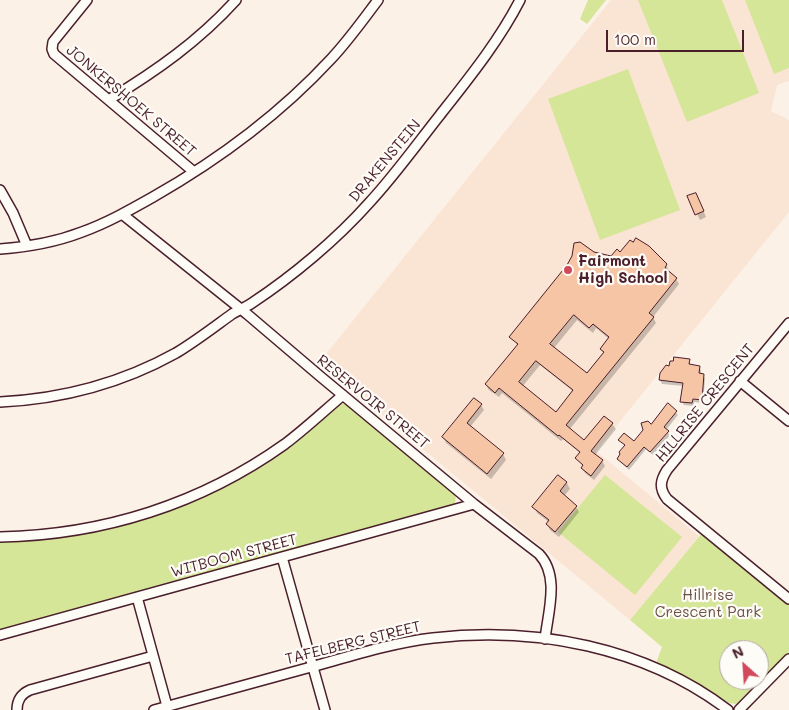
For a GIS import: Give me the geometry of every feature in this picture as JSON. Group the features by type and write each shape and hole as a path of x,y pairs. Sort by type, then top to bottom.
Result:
{"street":[{"name":"JONKERSHOEK STREET","path":"87,0 55,39 52,49 56,57 110,99 194,172"},
{"path":"110,99 153,72 186,48 236,0"},
{"path":"0,249 45,243 80,233 122,214 194,172 244,136 287,101 330,60 378,0"},
{"name":"DRAKENSTEIN","path":"0,402 53,396 84,390 119,379 177,352 252,304 295,271 368,204 402,164 490,49 520,0"},
{"path":"0,190 13,213 27,246"},
{"name":"RESERVOIR STREET","path":"122,214 247,314 474,504 546,561 551,574 551,587 545,639"},
{"name":"HILLRISE CRESCENT","path":"789,323 667,470 662,478 661,488 667,499 789,599"},
{"path":"740,381 789,421"},
{"path":"0,537 43,535 91,528 138,516 180,502 212,487 269,455 309,425 343,395"},
{"name":"WITBOOM STREET","path":"0,635 474,504"},
{"path":"282,557 325,710"},
{"path":"137,597 168,706"},
{"name":"TAFELBERG STREET","path":"154,710 369,651 431,638 459,635 488,635 545,639 598,648 672,674 700,690 728,710"},
{"path":"17,710 17,705 22,696 30,690 153,656"},
{"path":"739,710 789,659"}],"shaded area":[{"name":"Fairmont High School","path":"611,0 789,0 789,81 777,85 771,111 789,120 789,212 596,451 699,536 630,620 402,430 318,364"}],"green space":[{"path":"588,0 606,0 587,24 580,19"},
{"path":"638,0 722,0 759,93 687,122"},
{"path":"745,0 789,0 789,68 774,74"},
{"path":"628,69 680,210 600,240 548,99"},
{"path":"340,404 346,404 456,495 455,503 450,507 0,630 0,541 66,536 99,530 163,513 194,501 274,456"},
{"path":"605,475 682,537 635,595 558,532"},
{"name":"Hillrise Crescent Park","path":"702,533 789,604 789,652 769,672 769,640 719,640 719,690 750,690 736,704 729,703 656,663 662,647 630,620"}],"building":[{"path":"696,193 704,211 695,215 687,196"},
{"path":"636,238 649,246 667,264 665,268 677,278 649,313 654,317 566,425 584,440 604,416 613,423 591,451 603,460 591,476 581,468 583,465 575,458 580,452 499,388 495,393 485,384 518,344 509,337 567,265 572,256 574,243 580,242 594,252 611,256 617,249 620,252 630,240 633,242","holes":["574,315 589,328 593,324 609,337 600,349 604,352 587,373 550,344","536,361 573,390 556,412 519,382"]},
{"path":"674,357 690,359 689,364 700,366 699,373 704,374 702,400 693,399 692,403 680,402 683,383 659,380 660,373 666,365 669,366 670,361 673,361"},
{"path":"474,398 482,404 467,423 504,453 487,474 442,437"},
{"path":"668,403 677,411 664,427 669,431 650,452 644,447 627,467 617,459 620,454 619,452 625,445 618,440 624,433 634,441 643,430 641,423 648,421 651,424"},
{"path":"558,475 567,482 560,491 577,506 555,532 546,524 549,520 532,507"}],"place":[{"name":"Fairmont High School","path":"568,270"}]}
